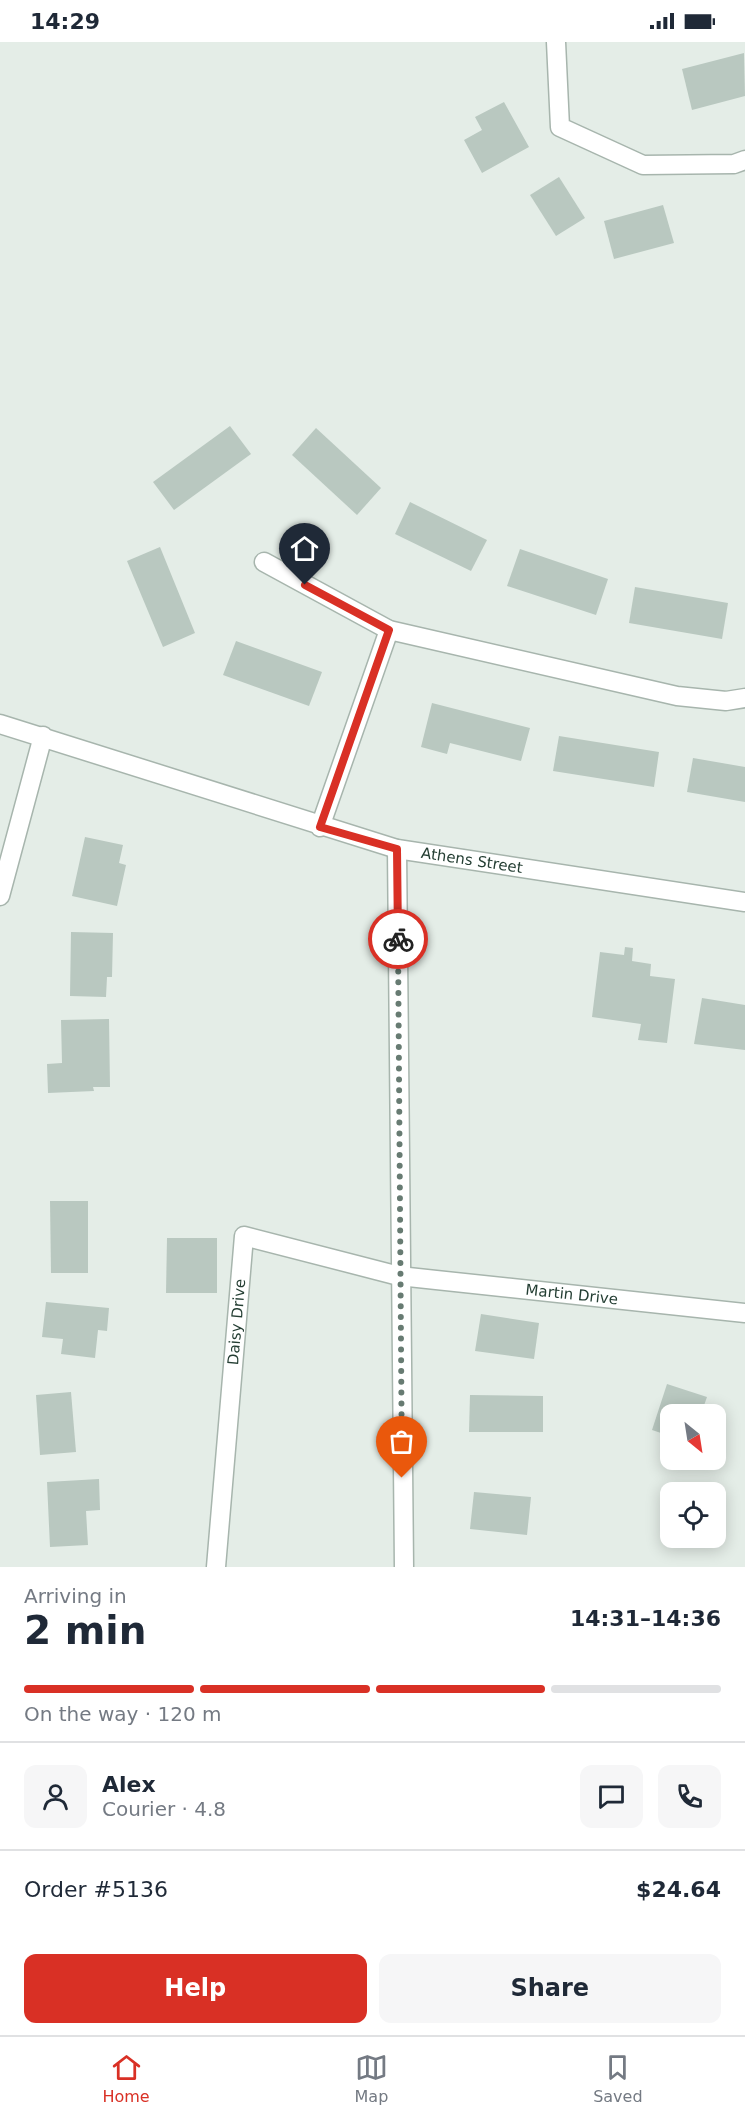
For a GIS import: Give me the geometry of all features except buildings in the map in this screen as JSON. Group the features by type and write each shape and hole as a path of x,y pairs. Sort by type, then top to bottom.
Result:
{"street":[{"path":"556,42 560,127 643,165 734,164 745,160"},
{"path":"264,562 389,630 677,696 726,701 745,698"},
{"path":"320,827 389,630"},
{"name":"Athens Street","path":"0,724 320,827 397,849 745,902"},
{"path":"0,896 43,736"},
{"path":"397,849 399,1276 404,1567"},
{"name":"Daisy Drive","path":"216,1567 244,1236 399,1276"},
{"name":"Martin Drive","path":"399,1276 745,1313"}],"way so far":[{"path":"398,939 402,1478"}],"route":[{"path":"305,585 389,630 320,827 397,849 398,939"}]}
